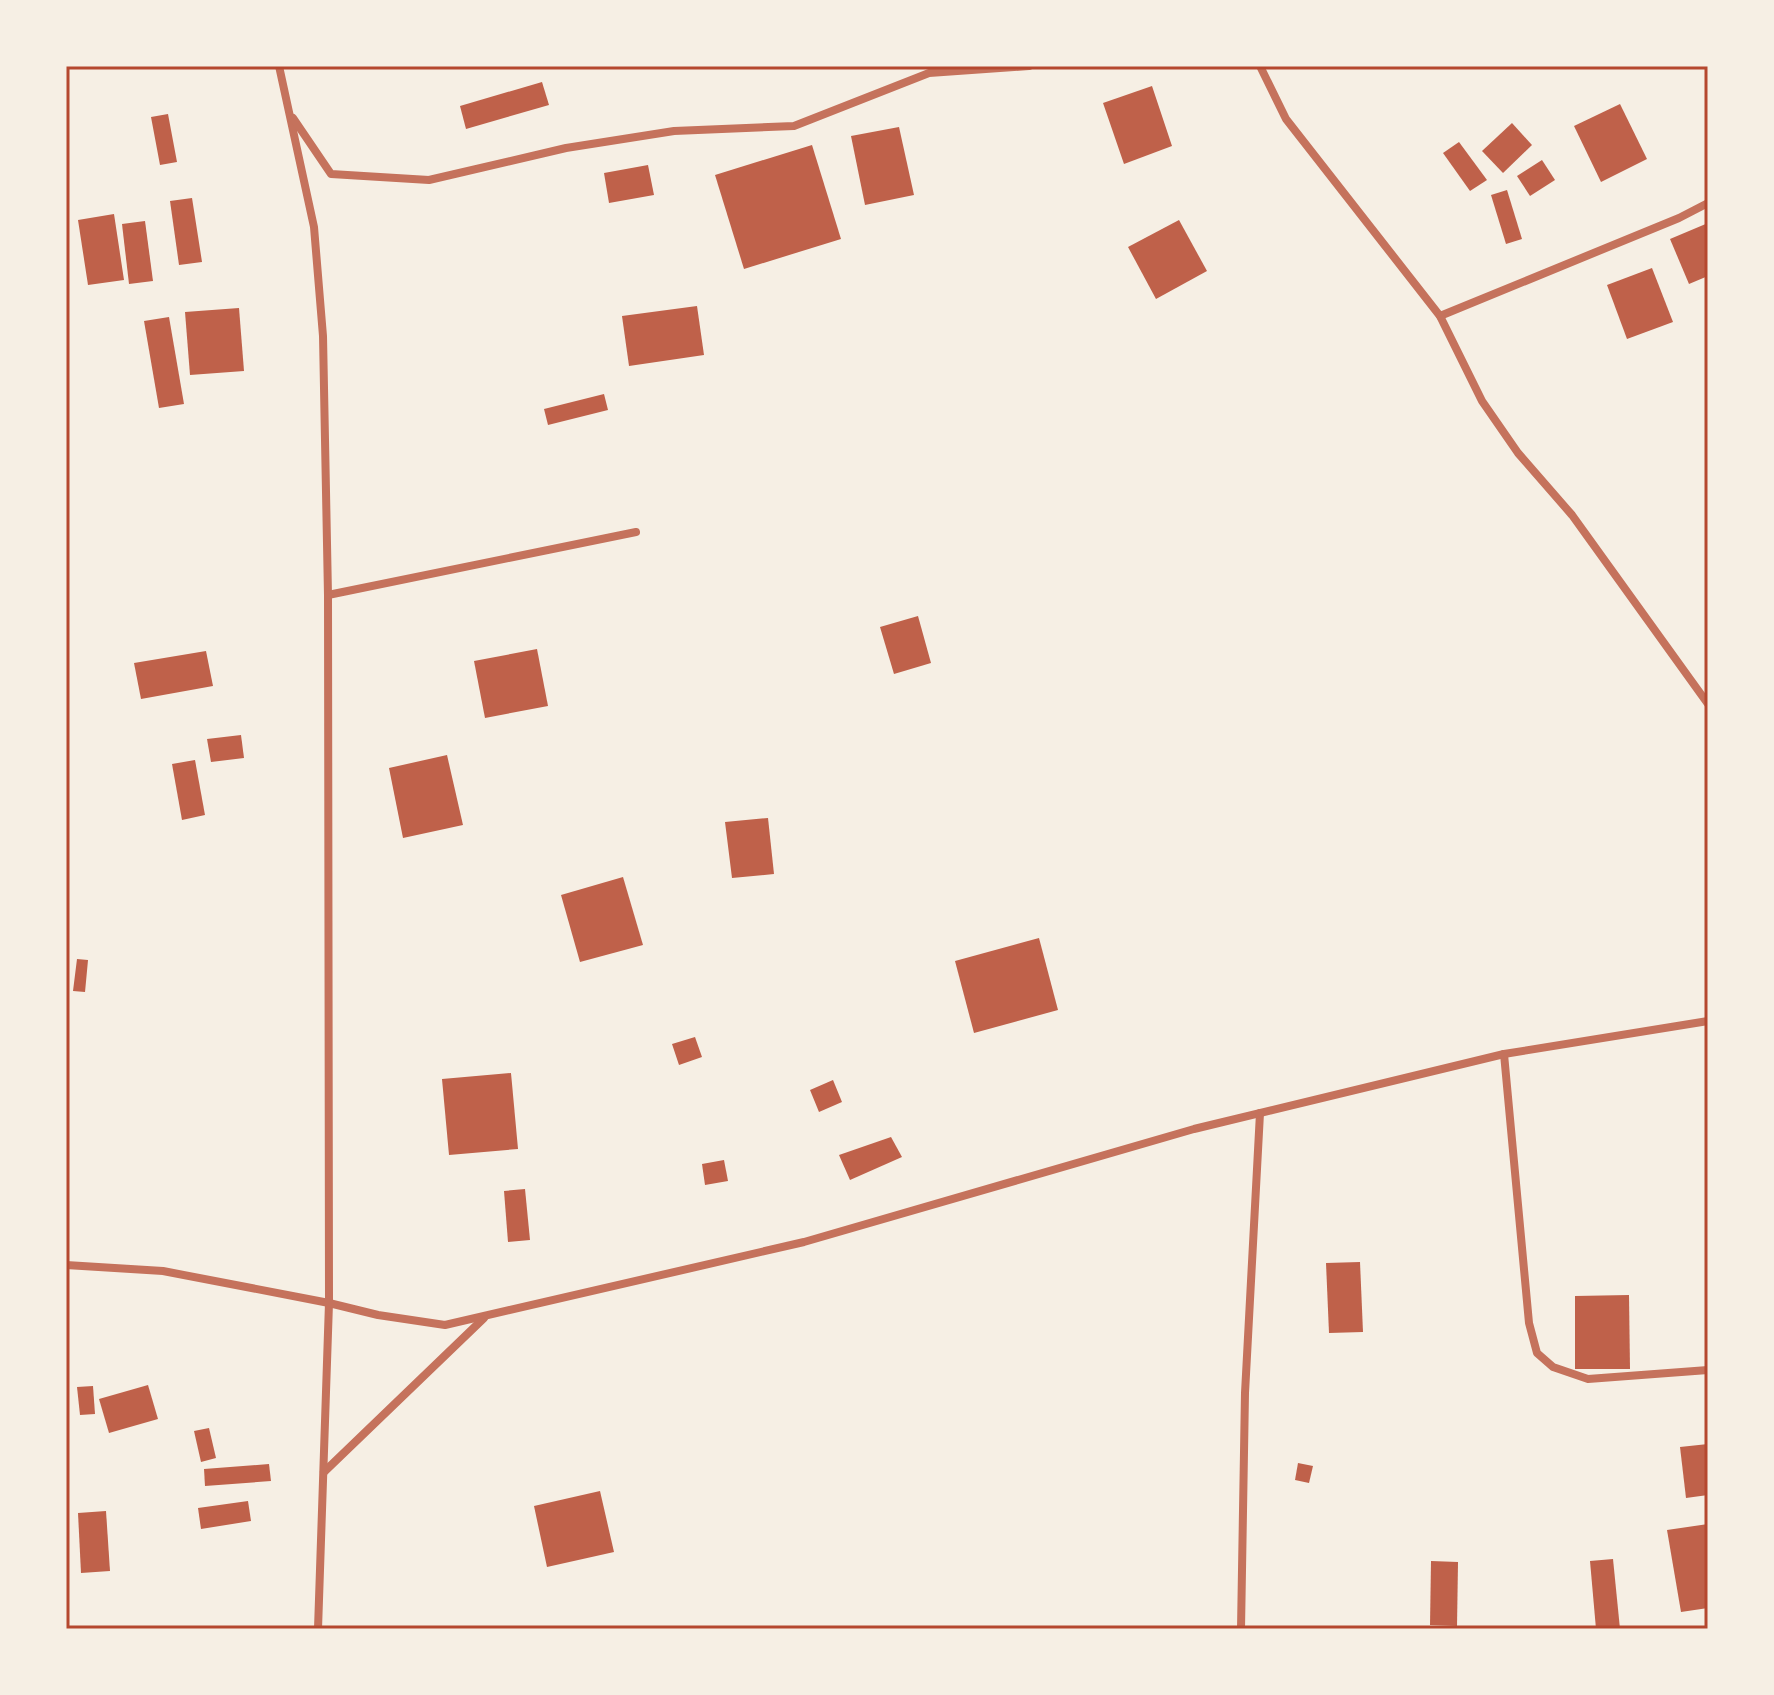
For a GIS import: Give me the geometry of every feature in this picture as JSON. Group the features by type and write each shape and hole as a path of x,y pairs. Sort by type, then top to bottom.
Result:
{"street":[{"path":"279,66 314,227 322,321 328,595 329,1303 318,1629"},
{"path":"290,114 331,174 429,180 566,148 674,131 794,126 929,73 1029,66"},
{"path":"1260,66 1286,119 1440,316 1482,401 1518,453 1572,515 1708,704"},
{"path":"1440,316 1679,218 1708,203"},
{"path":"328,595 636,532"},
{"path":"66,1265 163,1271 378,1315 445,1325 804,1242 1194,1129 1504,1054 1708,1021"},
{"path":"1504,1054 1529,1323 1537,1353 1553,1367 1588,1379 1708,1370"},
{"path":"1241,1629 1245,1393 1260,1113"},
{"path":"323,1473 485,1316"}],"building":[{"path":"542,82 549,105 466,129 460,106"},
{"path":"1152,86 1172,146 1124,164 1103,103"},
{"path":"1620,104 1647,159 1601,182 1574,126"},
{"path":"168,114 177,162 160,165 151,117"},
{"path":"1512,123 1532,145 1503,173 1482,151"},
{"path":"899,127 914,195 865,205 851,136"},
{"path":"1459,142 1487,180 1470,191 1443,153"},
{"path":"812,145 841,239 744,269 715,175"},
{"path":"1542,160 1555,180 1530,196 1517,176"},
{"path":"648,165 654,195 609,203 604,173"},
{"path":"1507,190 1522,239 1506,244 1491,195"},
{"path":"192,198 202,262 179,265 170,201"},
{"path":"114,214 124,280 88,285 78,220"},
{"path":"1179,220 1207,271 1156,299 1128,247"},
{"path":"145,221 153,281 129,284 122,224"},
{"path":"1708,223 1708,276 1689,284 1670,239"},
{"path":"1652,268 1673,322 1627,339 1607,285"},
{"path":"697,306 704,355 629,366 622,316"},
{"path":"239,308 244,371 190,375 185,312"},
{"path":"169,317 184,404 159,408 144,321"},
{"path":"604,394 608,410 548,425 544,409"},
{"path":"918,616 931,663 894,674 880,627"},
{"path":"537,649 548,706 485,718 474,661"},
{"path":"206,651 213,686 141,699 134,663"},
{"path":"241,735 244,758 211,762 207,739"},
{"path":"447,755 463,825 403,838 389,768"},
{"path":"195,760 205,815 182,820 172,764"},
{"path":"768,818 774,874 732,878 725,822"},
{"path":"623,877 643,945 580,962 561,895"},
{"path":"1039,938 1058,1010 974,1033 955,961"},
{"path":"77,959 88,960 85,992 73,991"},
{"path":"695,1037 702,1057 679,1065 672,1044"},
{"path":"511,1073 518,1149 449,1155 442,1079"},
{"path":"833,1080 842,1102 819,1112 810,1090"},
{"path":"891,1137 902,1157 850,1180 839,1155"},
{"path":"724,1160 728,1181 705,1185 702,1164"},
{"path":"525,1189 530,1240 508,1242 504,1191"},
{"path":"1360,1262 1363,1332 1329,1333 1326,1263"},
{"path":"1629,1295 1630,1369 1575,1369 1575,1296"},
{"path":"148,1385 158,1419 109,1433 99,1399"},
{"path":"93,1386 95,1414 80,1415 77,1387"},
{"path":"209,1428 216,1458 201,1462 194,1431"},
{"path":"1708,1444 1708,1495 1686,1498 1680,1447"},
{"path":"1298,1463 1313,1466 1309,1483 1295,1480"},
{"path":"269,1464 271,1481 205,1486 204,1469"},
{"path":"600,1491 614,1552 547,1567 534,1506"},
{"path":"248,1501 251,1521 201,1529 198,1508"},
{"path":"106,1511 110,1571 81,1573 78,1513"},
{"path":"1708,1524 1708,1608 1681,1612 1667,1530"},
{"path":"1613,1559 1620,1629 1596,1629 1590,1561"},
{"path":"1431,1561 1458,1562 1457,1626 1430,1625"}]}
